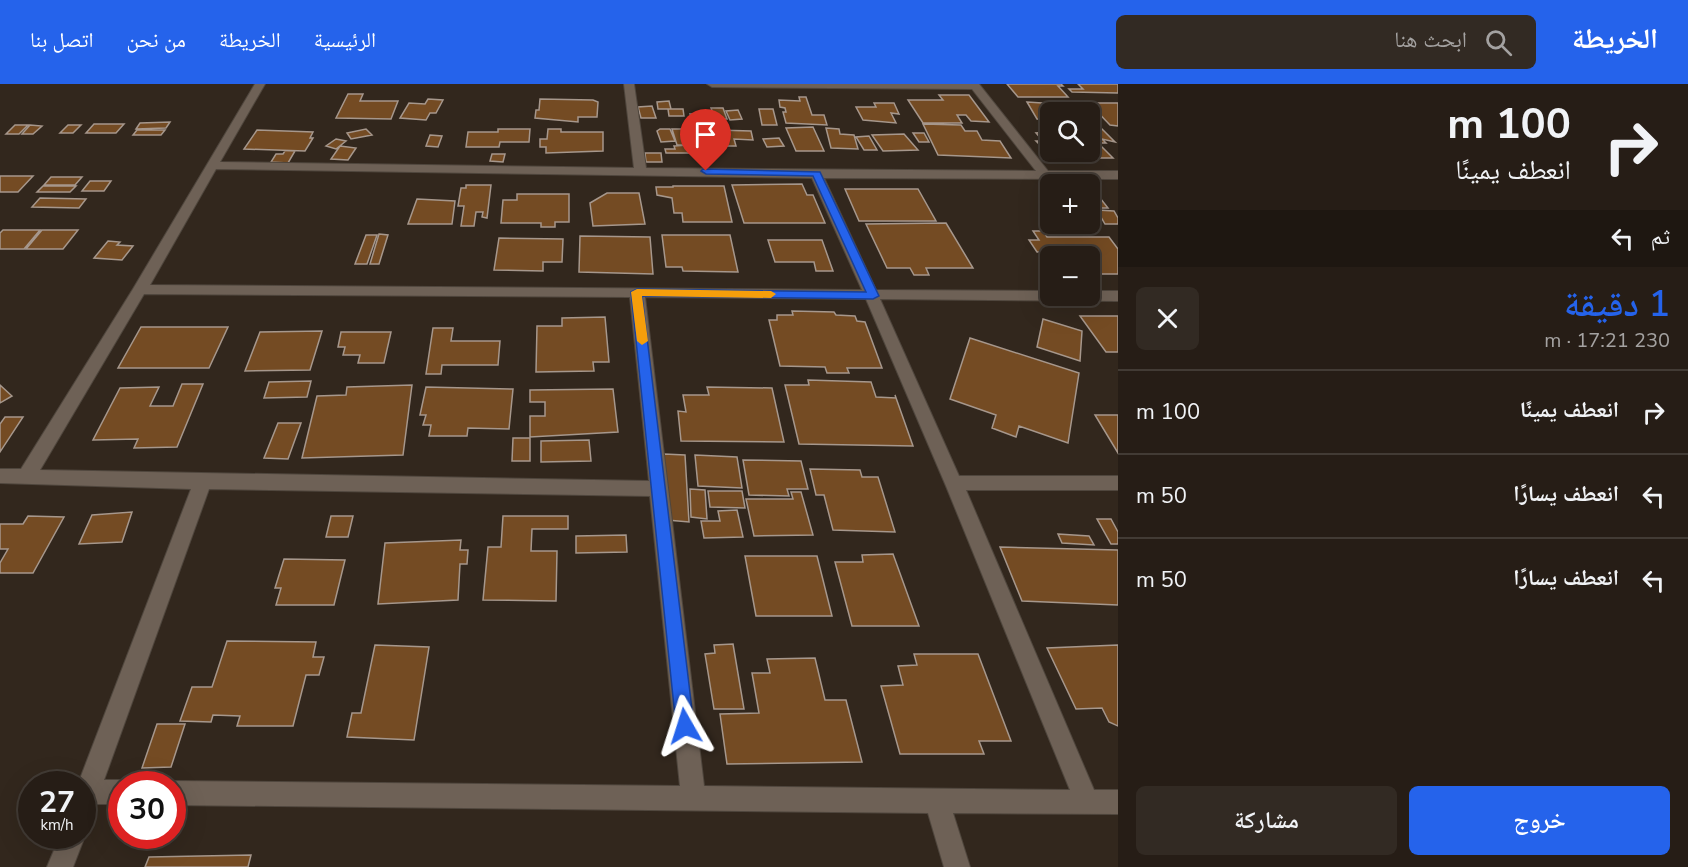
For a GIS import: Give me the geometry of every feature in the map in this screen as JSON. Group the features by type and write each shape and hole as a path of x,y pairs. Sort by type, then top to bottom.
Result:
{"street":[{"path":"26,477 140,290 260,84"},
{"path":"628,84 640,170"},
{"path":"712,84 974,85 1044,174"},
{"path":"212,165 816,174 1040,174"},
{"path":"816,174 873,296 954,483 1088,802"},
{"path":"1100,175 1118,175"},
{"path":"140,290 1118,296"},
{"path":"637,292 693,797"},
{"path":"0,476 203,482 659,489"},
{"path":"96,773 203,482"},
{"path":"954,483 1118,483"},
{"path":"186,792 937,802 1118,802"},
{"path":"937,802 957,867"},
{"path":"60,867 67,849"}],"building":[{"path":"1007,84 1061,84 1063,86 1058,86 1068,97 1018,97"},
{"path":"1078,84 1118,84 1118,93 1072,92 1069,89 1083,89"},
{"path":"348,94 363,94 360,101 398,101 391,119 336,118"},
{"path":"939,95 969,95 989,122 971,121 966,115 957,115 962,123 923,123 908,100 943,100"},
{"path":"799,97 806,97 812,115 824,115 827,125 786,123 783,112 786,112 785,108 780,107 779,100 800,101"},
{"path":"428,99 443,100 436,113 430,113 426,120 400,118 409,103 425,104"},
{"path":"540,99 593,100 598,102 597,117 578,117 578,122 535,118 536,110 539,110"},
{"path":"669,101 671,109 658,109 657,102"},
{"path":"1027,102 1040,103 1040,119 1037,119"},
{"path":"874,103 894,103 899,114 891,113 896,123 863,120 856,107 876,107"},
{"path":"1100,103 1118,103 1118,126 1110,125 1100,115"},
{"path":"652,106 656,118 641,118 638,107"},
{"path":"711,108 723,108 727,119 715,119"},
{"path":"668,109 683,109 684,116 669,116"},
{"path":"759,109 773,109 777,125 762,125"},
{"path":"738,110 742,119 730,120 726,111"},
{"path":"690,114 706,114 709,122 693,122"},
{"path":"170,122 166,128 136,129 140,123"},
{"path":"94,124 124,124 116,133 86,133"},
{"path":"923,124 961,125 965,131 977,131 982,140 1000,141 1011,158 938,155"},
{"path":"15,125 28,125 19,134 6,134"},
{"path":"30,125 42,126 33,134 22,134"},
{"path":"68,125 81,125 73,133 60,133"},
{"path":"813,127 824,151 796,151 786,128"},
{"path":"826,128 839,129 840,134 854,135 858,149 831,148"},
{"path":"366,129 372,135 351,139 347,133"},
{"path":"498,129 530,129 529,142 500,142 499,147 466,147 468,132 498,132"},
{"path":"548,129 561,129 561,132 603,132 603,151 546,153 546,147 540,147 540,139 547,139"},
{"path":"670,129 675,141 661,142 657,131"},
{"path":"672,129 696,129 698,137 691,137 693,145 677,145"},
{"path":"1100,129 1115,142 1102,139 1106,143 1101,143"},
{"path":"137,130 165,130 161,135 133,135"},
{"path":"257,130 313,132 310,138 313,138 305,151 244,149"},
{"path":"716,130 751,131 753,140 734,139 736,146 719,146"},
{"path":"913,133 924,133 929,142 919,142"},
{"path":"904,134 918,150 883,151 872,135"},
{"path":"430,135 442,136 438,147 426,146"},
{"path":"869,136 877,150 864,150 856,137"},
{"path":"779,138 784,146 767,147 763,139"},
{"path":"336,139 346,141 336,149 326,146"},
{"path":"689,145 691,153 666,153 665,149"},
{"path":"340,146 356,148 348,160 331,159"},
{"path":"1100,147 1102,147 1113,158 1100,158"},
{"path":"285,151 295,151 288,163 271,162 276,154 283,154"},
{"path":"645,153 661,153 662,162 646,162"},
{"path":"492,154 505,154 503,162 490,161"},
{"path":"0,176 33,176 18,192 0,192"},
{"path":"51,177 82,177 75,185 44,185"},
{"path":"90,181 111,181 104,191 82,191"},
{"path":"802,184 807,195 813,195 825,223 744,223 732,185"},
{"path":"466,185 491,185 487,218 482,217 483,212 476,212 474,226 461,226 464,206 458,206 461,188 466,188"},
{"path":"43,186 76,186 70,192 37,192"},
{"path":"724,186 732,222 683,222 682,213 674,213 672,198 657,195 656,187"},
{"path":"845,189 918,189 936,221 859,221"},
{"path":"607,193 639,193 645,224 593,226 590,203"},
{"path":"517,194 569,194 569,222 555,222 555,227 541,227 541,223 501,223 503,200 517,200"},
{"path":"40,198 86,199 79,208 32,207"},
{"path":"1100,198 1108,208 1100,208"},
{"path":"417,199 455,201 452,224 408,224"},
{"path":"1100,210 1114,211 1118,224 1105,224"},
{"path":"946,223 973,268 926,268 929,275 914,275 910,268 887,268 866,224"},
{"path":"3,230 40,230 24,249 0,249 0,233"},
{"path":"42,230 78,230 63,249 26,249"},
{"path":"1033,231 1040,231 1040,234 1045,234 1047,237 1109,237 1118,249 1118,274 1100,274 1100,246 1040,246 1040,252 1037,252 1029,240 1039,240"},
{"path":"379,234 388,235 379,264 370,264"},
{"path":"366,235 377,235 367,264 355,264"},
{"path":"662,235 730,235 738,272 683,271 682,267 666,267"},
{"path":"580,236 650,237 653,274 579,272"},
{"path":"499,238 563,239 562,262 543,262 543,271 494,270"},
{"path":"768,240 822,240 833,271 816,271 814,262 775,262"},
{"path":"108,241 120,242 117,245 133,246 122,260 94,258"},
{"path":"792,311 834,312 836,315 855,316 857,321 865,322 882,368 847,368 849,373 827,373 825,367 780,366 769,320 777,320 777,315 793,315"},
{"path":"1080,316 1118,316 1118,352 1106,352"},
{"path":"605,317 609,362 593,362 594,371 536,372 537,326 562,326 562,318"},
{"path":"1043,319 1082,331 1080,361 1037,347"},
{"path":"141,327 228,327 209,368 118,368"},
{"path":"433,328 453,328 451,341 500,341 498,365 442,365 441,374 426,374"},
{"path":"322,331 310,370 245,371 260,332"},
{"path":"341,332 391,332 384,363 358,363 360,355 343,355 345,347 338,347"},
{"path":"970,338 1079,373 1068,443 1019,426 1016,437 992,428 996,415 950,399"},
{"path":"808,380 871,382 876,397 896,398 895,395 913,446 799,444 785,385 809,385"},
{"path":"311,381 307,397 264,398 269,382"},
{"path":"182,384 203,384 177,447 134,448 138,439 93,440 120,388 159,387 150,406 173,406"},
{"path":"0,385 12,396 0,403"},
{"path":"412,385 403,455 302,458 317,396 346,395 347,387"},
{"path":"426,387 513,389 509,429 468,428 467,436 429,436 431,425 423,425 426,415 420,415"},
{"path":"707,387 772,388 784,442 681,441 678,411 686,412 683,395 709,395"},
{"path":"613,389 618,432 530,437 530,416 545,416 545,402 530,402 530,390"},
{"path":"1095,415 1118,415 1118,453"},
{"path":"5,417 23,417 0,452 0,424"},
{"path":"278,423 301,423 288,459 264,458"},
{"path":"513,438 530,438 530,461 512,461"},
{"path":"589,440 591,461 541,462 541,441"},
{"path":"664,454 685,455 689,522 667,520"},
{"path":"695,455 737,457 742,488 698,486"},
{"path":"743,460 801,461 808,489 787,489 789,496 749,495"},
{"path":"810,469 860,470 862,477 878,477 895,532 833,530 824,495 816,495"},
{"path":"690,489 705,490 707,519 691,517"},
{"path":"708,491 742,491 745,508 710,507"},
{"path":"791,492 801,492 813,535 754,536 746,499 793,499"},
{"path":"737,510 743,537 704,538 701,521 720,521 718,511"},
{"path":"132,512 122,542 79,544 92,515"},
{"path":"28,516 64,517 33,573 0,573 0,563 8,549 0,549 0,524 23,524"},
{"path":"331,516 353,516 348,537 326,537"},
{"path":"503,516 568,516 568,529 532,529 531,551 557,551 556,601 483,600 488,547 501,547"},
{"path":"1097,519 1111,519 1118,532 1118,544 1111,544"},
{"path":"1058,534 1089,536 1094,545 1062,543"},
{"path":"626,535 627,552 576,553 576,536"},
{"path":"461,540 460,550 468,550 467,564 460,564 458,600 378,604 385,543"},
{"path":"1000,547 1118,550 1118,605 1022,601"},
{"path":"893,554 919,626 852,626 835,562 863,562 862,555"},
{"path":"745,556 817,556 832,616 756,616"},
{"path":"284,559 345,560 334,605 276,605 281,588 275,588"},
{"path":"227,641 316,642 313,657 324,657 319,675 306,675 293,726 237,726 240,716 213,715 211,722 180,721 192,687 212,687"},
{"path":"733,644 744,709 714,709 705,654 715,653 714,645"},
{"path":"375,645 429,647 414,740 347,737 352,713 361,713"},
{"path":"1118,645 1118,726 1109,722 1102,708 1076,709 1047,648"},
{"path":"914,654 978,654 1011,741 979,741 984,754 900,754 881,686 903,685 898,666 917,665"},
{"path":"815,658 825,700 846,700 862,762 727,764 720,714 759,713 752,673 770,673 767,659"},
{"path":"157,724 185,724 171,767 142,768"},
{"path":"251,855 248,867 145,867 149,857"}],"slow traffic":[{"path":"642,341 637,292 771,294"}],"route":[{"path":"685,726 637,292 873,296 816,174 706,171"}]}
